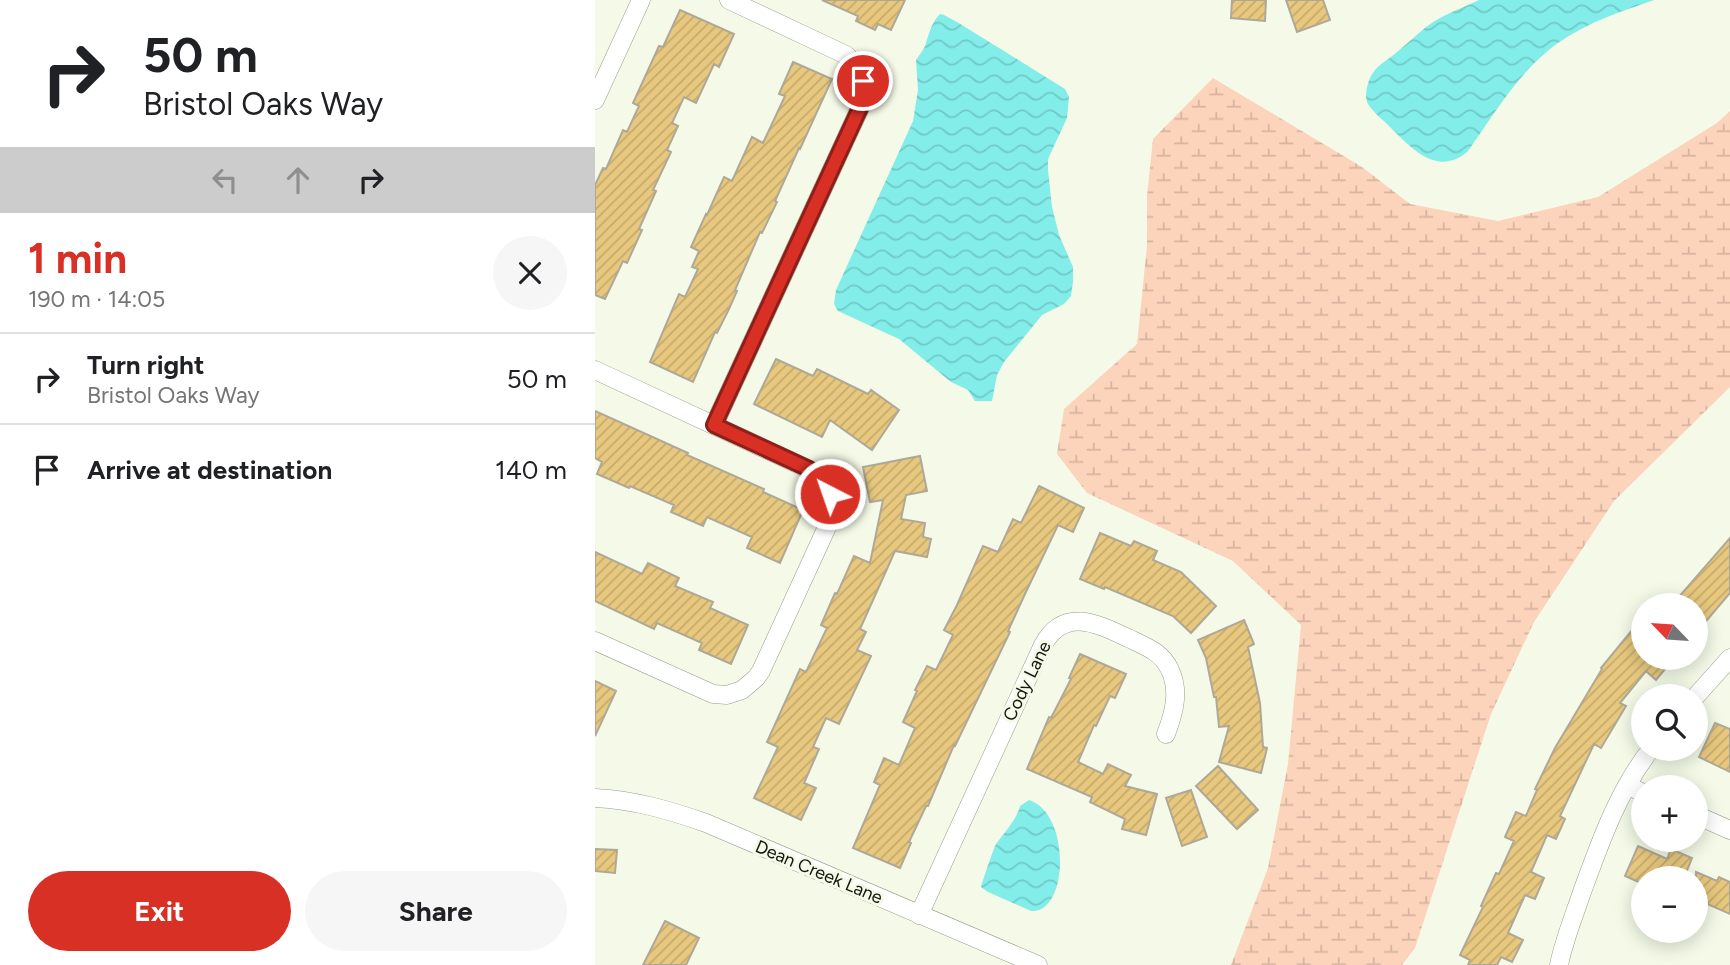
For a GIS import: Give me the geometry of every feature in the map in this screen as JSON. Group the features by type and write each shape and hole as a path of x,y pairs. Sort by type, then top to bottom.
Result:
{"street":[{"path":"595,100 641,0"},
{"path":"714,425 860,108 864,88 860,72 846,55 729,0"},
{"path":"595,370 816,474 827,487 832,502 827,527 761,671 742,690 727,695 713,694 595,641"},
{"name":"Cody Lane","path":"919,915 1043,645 1053,631 1069,623 1090,621 1159,654 1170,669 1175,690 1174,713 1166,734"},
{"path":"1707,684 1730,658"},
{"path":"1559,965 1565,940 1611,818 1631,794"},
{"name":"Dean Creek Lane","path":"595,798 641,803 685,816 1038,965"},
{"path":"1708,820 1730,830"}],"green space":[{"path":"1213,78 1362,167 1410,204 1498,221 1598,197 1717,123 1730,111 1730,387 1614,501 1534,622 1491,714 1415,948 1402,965 1231,965 1268,868 1288,764 1301,625 1233,561 1087,493 1057,454 1064,409 1137,344 1147,246 1147,196 1153,139"}],"water":[{"path":"1479,0 1654,0 1594,23 1561,41 1533,64 1521,78 1468,151 1457,159 1436,161 1416,151 1373,110 1368,104 1366,91 1372,74 1378,67 1426,27"},
{"path":"940,14 1065,89 1069,97 1067,118 1048,159 1048,170 1052,207 1059,235 1073,267 1071,296 1064,304 1042,315 1004,362 997,375 992,401 975,401 968,390 951,382 899,339 838,311 834,304 836,290 913,121 918,90 916,60"},
{"path":"1029,800 1043,809 1052,823 1060,862 1053,897 1044,908 1031,911 981,887 996,844 1020,806"}],"building":[{"path":"822,0 905,0 891,30 878,24 875,30 856,21 858,16"},
{"path":"1232,0 1266,0 1265,21 1231,18"},
{"path":"1286,0 1323,0 1330,20 1297,32"},
{"path":"680,10 734,34 719,67 714,64 696,103 684,97 672,123 678,126 667,150 671,152 653,190 656,191 639,229 642,230 627,263 623,261 605,299 595,295 595,185 603,168 606,169 623,130 627,132 639,106 633,103 659,46 663,47"},
{"path":"793,62 832,79 775,201 777,202 762,233 760,232 729,309 717,333 715,332 693,382 650,362 679,294 685,297 698,269 692,267 699,251 691,247 706,214 724,177 732,181 752,137 763,143 785,96 779,94"},
{"path":"776,359 813,376 817,369 868,394 871,390 899,410 872,450 830,420 822,437 754,404"},
{"path":"595,411 764,489 763,492 803,510 780,563 747,548 752,537 707,517 703,526 671,512 674,505 597,474 602,462 595,458"},
{"path":"920,456 927,491 906,495 901,519 925,523 923,537 931,539 927,557 895,551 860,629 866,632 857,650 871,656 839,724 826,718 813,747 819,749 804,783 816,788 801,820 754,798 778,747 767,742 800,669 806,672 827,628 821,625 854,556 870,563 883,500 870,502 863,467"},
{"path":"1039,486 1084,508 1073,532 1058,525 909,842 911,843 900,868 853,848 880,785 874,782 884,758 899,765 915,728 903,722 927,666 936,670 953,635 944,630 983,546 998,552 1013,519 1021,523"},
{"path":"1100,533 1131,546 1134,541 1157,551 1153,560 1181,572 1216,606 1191,633 1173,616 1080,579"},
{"path":"1730,538 1730,593 1708,619 1708,593 1682,593"},
{"path":"595,552 642,574 648,563 679,578 675,586 713,602 710,608 748,625 731,664 699,650 702,643 657,623 654,629 595,601"},
{"path":"1244,620 1254,644 1248,647 1260,703 1263,747 1267,748 1261,773 1219,762 1229,726 1219,727 1216,697 1206,658 1198,640"},
{"path":"1631,631 1631,670 1664,670 1656,680 1646,671 1635,684 1631,684 1631,689 1620,703 1626,706 1601,748 1594,744 1560,816 1565,819 1556,839 1547,835 1531,872 1544,878 1535,899 1525,895 1508,933 1523,940 1512,962 1501,957 1497,965 1468,965 1470,960 1460,955 1496,873 1499,874 1514,841 1505,837 1516,812 1526,816 1537,790 1535,789 1555,748 1601,668"},
{"path":"1080,654 1126,674 1115,698 1110,696 1096,726 1094,725 1078,762 1103,774 1108,764 1131,775 1125,786 1157,794 1146,835 1122,829 1125,819 1090,802 1092,797 1027,769 1049,717 1051,718 1071,679 1069,678"},
{"path":"595,681 616,691 595,736"},
{"path":"1715,723 1730,729 1730,772 1707,761 1708,738"},
{"path":"1218,766 1258,810 1237,829 1196,786"},
{"path":"1191,790 1207,837 1182,846 1166,798"},
{"path":"595,849 617,850 615,873 595,871"},
{"path":"1635,852 1651,852 1667,859 1670,852 1678,852 1692,858 1689,866 1631,866 1631,879 1625,876"},
{"path":"1708,877 1717,881 1719,877 1730,882 1730,914 1708,904"},
{"path":"665,921 699,938 686,965 643,965"}],"route":[{"path":"830,494 822,480 809,469 714,425 860,108 864,95 863,81"}]}
